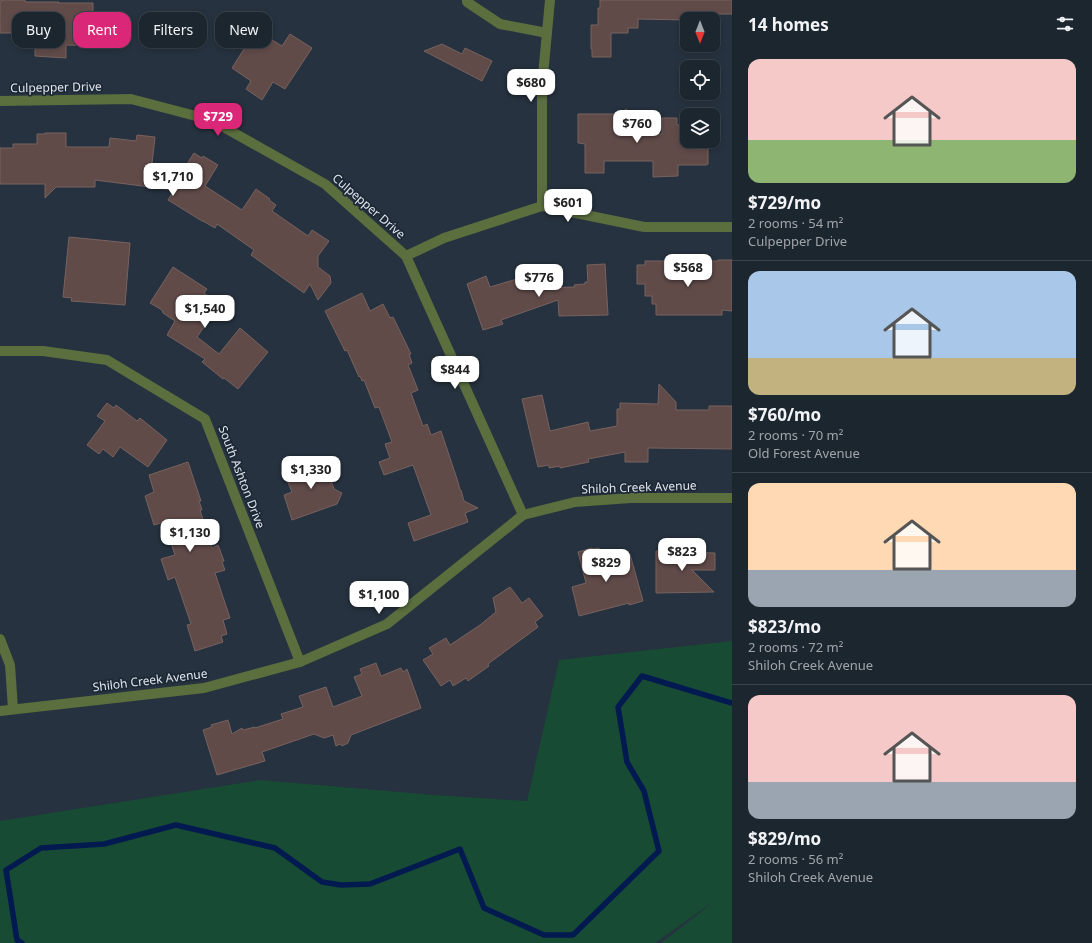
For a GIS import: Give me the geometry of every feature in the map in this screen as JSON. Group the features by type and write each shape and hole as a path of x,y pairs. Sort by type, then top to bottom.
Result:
{"street":[{"path":"467,0 467,2 500,24 547,33"},
{"path":"542,206 542,86 550,0"},
{"name":"Culpepper Drive","path":"0,101 131,99 211,120 325,184 406,256 523,514"},
{"path":"406,256 444,238 542,206 644,227 732,227"},
{"name":"South Ashton Drive","path":"0,350 43,351 107,360 205,419 300,662"},
{"name":"Shiloh Creek Avenue","path":"0,711 204,688 300,662 387,624 523,514 575,502 631,498 732,498"},
{"path":"0,639 10,665 13,709"}],"green space":[{"path":"732,641 732,943 661,943 717,899 655,943 0,943 0,821 260,780 434,795 527,801 559,660"}],"building":[{"path":"25,0 25,2 93,3 93,12 73,12 73,45 66,45 66,58 35,56 35,48 65,48 65,12 12,12 12,33 0,33 0,1"},
{"path":"600,0 732,0 732,14 720,14 720,12 680,12 680,20 638,19 638,28 628,28 628,33 611,33 611,57 592,57 591,25 598,25 598,8 600,8"},
{"path":"290,34 312,48 285,89 273,82 262,100 246,89 251,81 232,68 245,48 272,48 272,40 282,46"},
{"path":"442,44 462,54 465,48 492,61 482,81 424,51"},
{"path":"626,109 633,117 633,134 662,134 662,118 677,118 677,125 680,125 680,148 708,148 708,164 678,165 678,176 653,177 653,161 604,161 604,173 585,173 585,144 578,143 578,114 621,114"},
{"path":"66,133 66,147 109,147 110,138 136,141 137,135 155,137 152,164 185,167 194,153 202,158 203,156 218,165 205,186 242,210 256,189 276,205 272,211 308,236 312,230 329,241 318,256 318,267 330,276 331,283 318,300 310,284 304,293 251,255 254,250 217,224 215,228 168,200 174,190 95,180 95,187 56,187 45,198 45,184 0,184 0,148 13,148 13,144 37,144 37,134"},
{"path":"69,237 130,243 125,305 71,301 72,298 63,297"},
{"path":"732,260 732,311 722,310 722,315 656,315 656,304 652,304 652,296 645,296 645,284 637,284 637,265 645,265 645,261 664,261 664,269 709,269 709,261"},
{"path":"605,264 608,315 559,316 558,300 501,320 503,324 483,330 467,284 486,276 490,287 517,279 518,282 536,276 540,288 575,287 574,285 585,284 585,282 588,282 587,265"},
{"path":"173,267 207,289 204,293 214,300 206,312 208,314 201,325 204,327 197,337 219,354 240,328 268,352 238,389 202,362 205,359 167,335 175,321 163,313 162,310 150,303"},
{"path":"362,293 370,311 383,304 390,318 393,317 411,354 409,354 412,363 408,365 418,390 411,393 423,426 427,424 431,435 441,431 464,501 478,508 465,513 468,522 414,541 408,523 431,515 413,465 384,475 379,462 390,458 385,444 392,442 379,407 375,408 364,380 362,381 360,376 359,377 347,350 345,351 325,311"},
{"path":"659,384 676,402 676,410 709,410 709,406 732,406 732,449 648,448 648,462 625,462 625,452 588,459 589,462 560,468 560,466 549,468 549,465 538,467 522,399 542,395 550,431 588,422 590,431 617,426 617,409 620,409 620,403 658,404"},
{"path":"107,403 114,408 116,405 137,421 140,418 167,440 148,467 120,447 113,457 103,449 99,454 87,445 105,421 97,416"},
{"path":"323,459 334,489 342,493 337,504 292,520 284,495 292,492 287,480 293,478 290,471"},
{"path":"188,462 201,501 199,501 202,510 200,510 212,548 218,545 224,561 222,562 225,570 215,573 230,618 223,620 227,634 221,636 223,642 195,651 187,625 191,624 175,577 168,580 161,559 175,555 164,522 154,525 145,496 154,492 149,475"},
{"path":"592,548 599,548 602,560 630,554 643,601 629,605 629,603 579,616 572,587 586,583 578,552"},
{"path":"656,551 715,553 715,570 692,570 714,592 656,593"},
{"path":"510,587 522,603 529,598 543,616 535,622 538,627 488,664 489,666 468,681 466,678 453,686 450,680 441,686 423,660 433,654 429,648 446,638 450,645 480,625 496,612 493,598"},
{"path":"376,663 381,676 401,668 403,672 407,669 421,708 351,735 348,743 342,746 340,744 336,746 333,735 324,738 314,734 262,752 265,761 217,775 203,730 212,727 211,725 228,720 232,734 242,728 243,730 255,728 283,719 281,714 303,707 299,696 326,687 333,707 362,696 354,677 362,674 360,669"}],"waterway":[{"path":"22,943 17,940 6,870 41,848 104,844 176,825 275,848 322,882 341,885 370,884 460,849 484,908 544,935 573,935 659,851 644,791 627,762 618,707 642,676 732,703"}]}
